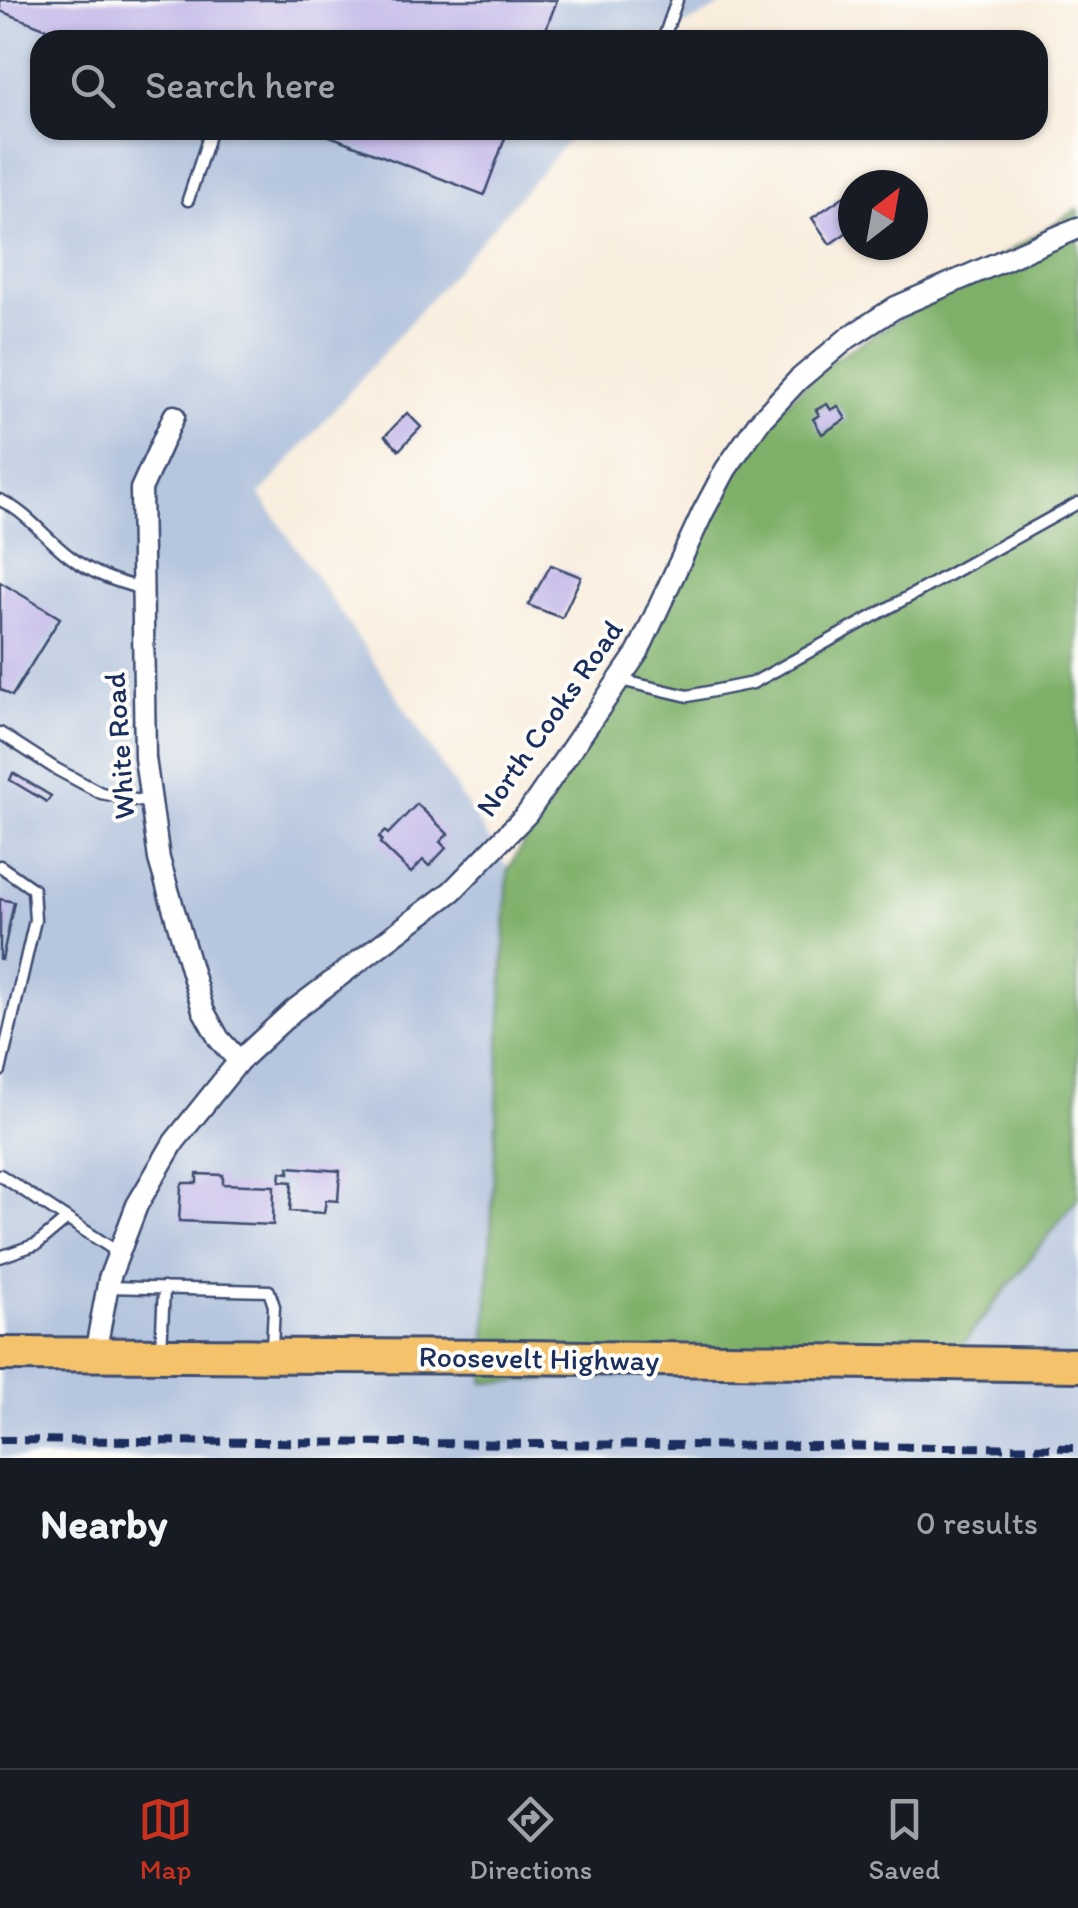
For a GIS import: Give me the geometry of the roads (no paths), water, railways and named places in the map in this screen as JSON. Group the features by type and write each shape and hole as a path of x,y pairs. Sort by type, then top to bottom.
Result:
{"main road":[{"name":"Roosevelt Highway","path":"0,1354 1078,1365"}],"street":[{"name":"North Cooks Road","path":"95,1354 107,1287 137,1204 174,1142 239,1060 292,1011 452,891 527,814 638,652 702,512 726,469 760,422 798,380 848,338 896,307 1078,228"},
{"name":"White Road","path":"174,416 141,489 144,758 159,859 203,1010 219,1039 239,1060"}],"lane":[{"path":"666,30 676,0"},
{"path":"188,200 207,140"},
{"path":"0,500 15,507 68,556 100,577 143,590"},
{"path":"619,679 688,696 753,683 1078,503"},
{"path":"0,733 101,793 151,804"},
{"path":"0,866 33,889 34,920 0,1071"},
{"path":"0,1175 119,1254"},
{"path":"0,1257 36,1244 66,1220"},
{"path":"107,1287 269,1291 274,1306 272,1355"},
{"path":"161,1355 164,1288"}],"railway":[{"path":"0,1440 1078,1448"}]}
